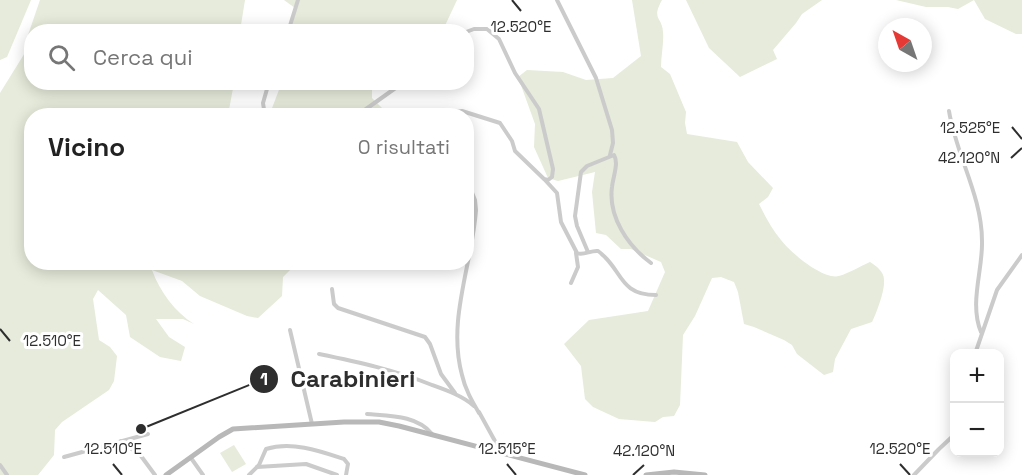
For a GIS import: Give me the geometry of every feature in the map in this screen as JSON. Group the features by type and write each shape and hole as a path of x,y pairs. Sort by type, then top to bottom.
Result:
{"main road":[{"path":"169,474 219,436 233,429 312,424 383,423 585,475"},
{"path":"646,475 683,472 705,475"}],"street":[{"path":"290,24 298,0"},
{"path":"557,0 596,78 612,130 613,141 609,156"},
{"path":"474,30 489,29 497,36 515,73 539,109 553,172 549,180 540,176"},
{"path":"263,108 262,103 266,90"},
{"path":"368,108 394,90"},
{"path":"949,111 979,210 982,231 977,320 981,332"},
{"path":"474,115 499,122 508,134 515,151 557,194 562,225 576,252 578,267 571,283"},
{"path":"588,252 575,216 581,172 585,166 614,155 616,158 612,189 614,213 635,249 651,263"},
{"path":"474,198 476,210 474,222"},
{"path":"576,252 580,255 596,251 601,253 624,284 633,291 644,295 656,295"},
{"path":"976,349 997,290 1022,255"},
{"path":"466,270 458,314 459,359 465,385 502,453"},
{"path":"332,289 334,302 338,308 425,337 430,344 438,369 457,396"},
{"path":"290,330 312,424"},
{"path":"319,354 403,374 470,402 479,413"},
{"path":"367,414 415,421 422,424 433,435"},
{"path":"64,458 147,434"},
{"path":"914,475 950,438"},
{"path":"121,441 141,456 155,475"},
{"path":"249,475 257,468 266,449 297,446 344,459 348,464 346,475"},
{"path":"191,458 203,475"},
{"path":"257,468 306,464 337,475"},
{"path":"0,465 6,475"}],"green space":[{"path":"0,0 31,0 7,57 0,60"},
{"path":"40,0 245,0 241,24 32,24"},
{"path":"284,0 457,0 446,24 292,24 295,8"},
{"path":"632,0 662,0 657,11 663,32 661,67 670,74 686,112 687,134 737,142 748,162 773,188 768,197 759,204 786,245 816,270 825,274 839,276 870,262 883,274 883,289 872,322 851,329 835,359 833,372 824,375 797,354 792,345 744,324 734,282 721,277 712,278 695,316 683,335 680,405 674,416 663,417 655,422 619,419 593,407 585,399 581,366 564,344 589,320 648,311 665,272 661,262 631,249 621,249 606,235 596,233 592,192 595,172 558,181 548,178 534,147 535,124 518,77 527,70 563,72 586,80 613,78 641,56"},
{"path":"686,0 822,0 802,14 773,50 777,59 740,77 709,48"},
{"path":"896,0 974,0 958,9 926,7"},
{"path":"974,0 1022,0 1022,34 1016,34 985,19"},
{"path":"24,54 24,90 233,90 229,108 24,108 24,270 152,270 169,301 194,324 183,319 156,319 169,337 185,347 181,361 160,357 130,337 126,315 98,290 93,299 99,340 110,347 117,356 114,381 109,390 62,422 55,430 54,455 38,475 0,475 0,93"},
{"path":"279,90 372,90 372,98 382,108 272,108"},
{"path":"152,270 290,270 283,277 282,296 258,318 247,316 200,296 182,281"},
{"path":"234,445 246,464 232,472 220,453"}],"place":[{"name":"Carabinieri","path":"141,429"}]}
